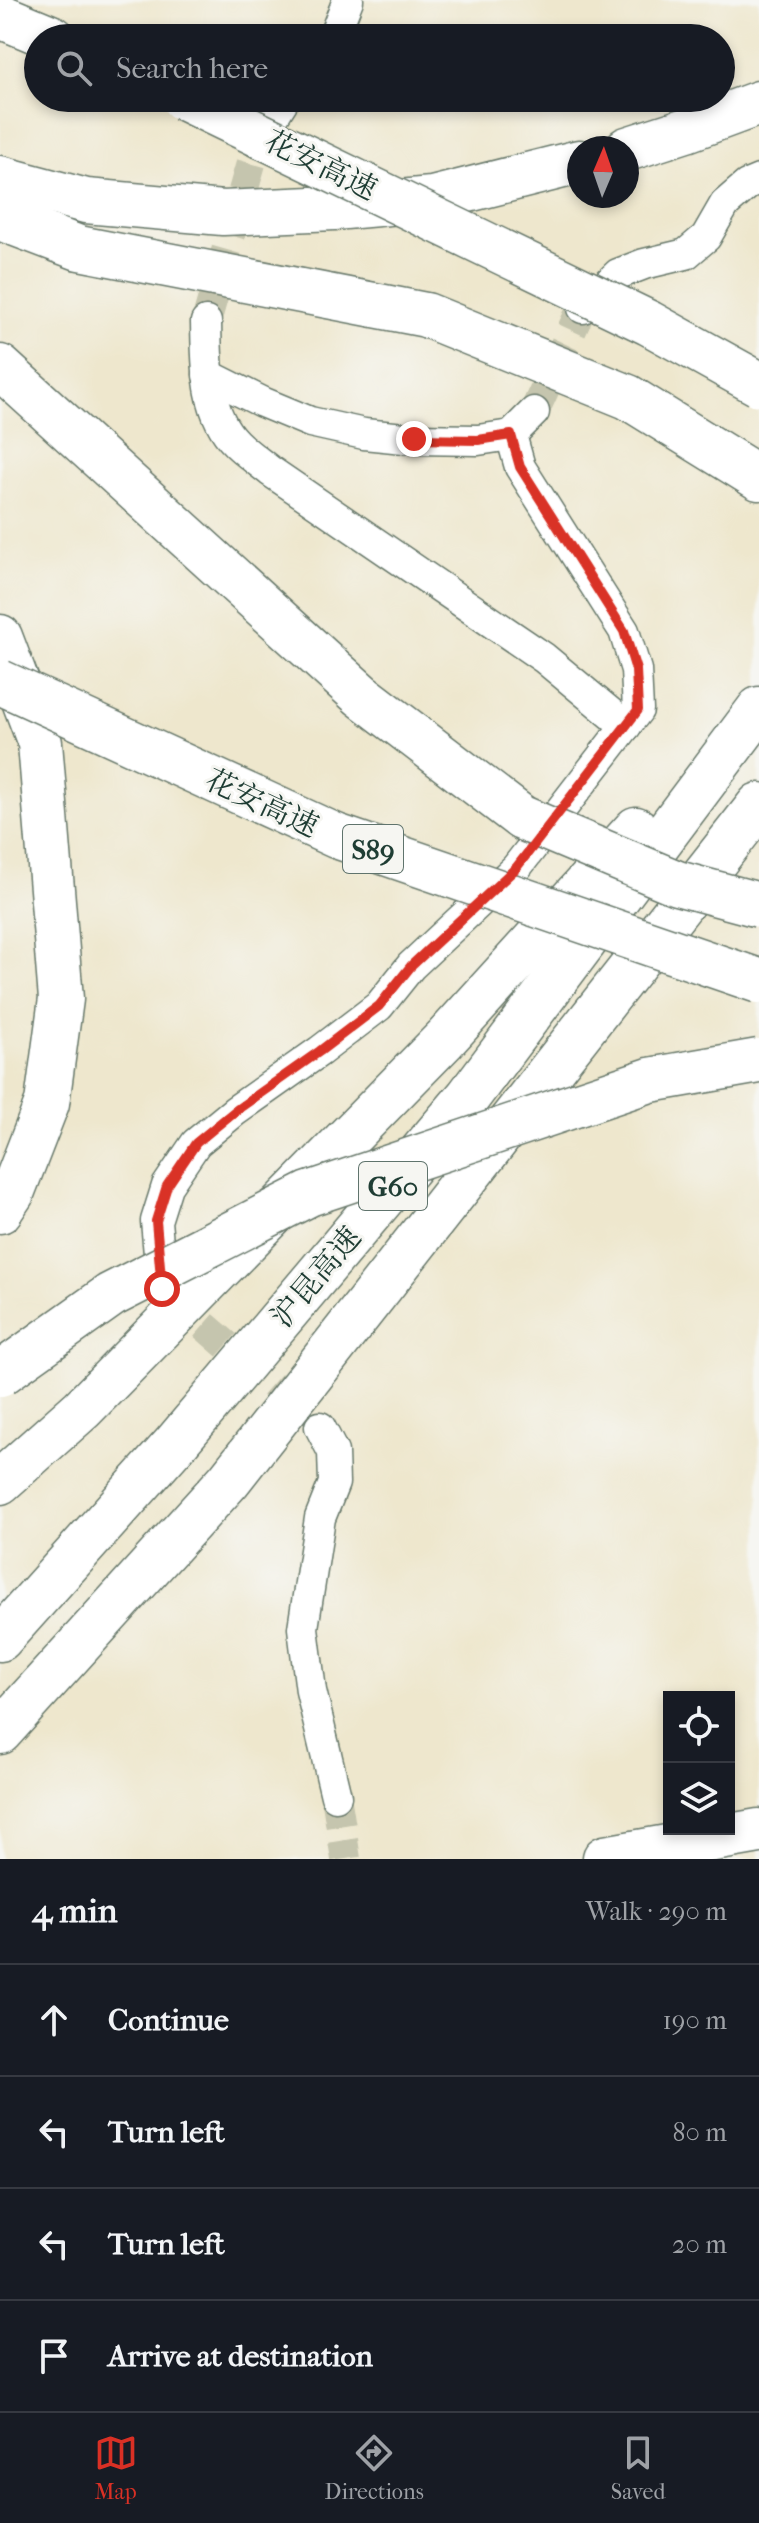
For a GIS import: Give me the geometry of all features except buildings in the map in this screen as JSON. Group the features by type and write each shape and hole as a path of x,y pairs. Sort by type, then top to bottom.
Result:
{"highway":[{"path":"0,16 24,26"},
{"path":"735,112 759,103"},
{"name":"花安高速","path":"212,112 635,316 759,384"},
{"path":"639,145 735,112"},
{"path":"0,178 86,201 223,213 334,208 432,199 567,165"},
{"path":"0,218 79,248 426,315 628,397 759,478"},
{"path":"0,367 361,695 522,818 677,883 759,905"},
{"path":"0,637 40,743 61,999 47,1103 12,1193 0,1211"},
{"name":"花安高速","path":"0,682 336,836 759,981"},
{"path":"0,1482 82,1409 445,1039 759,694"},
{"name":"沪昆高速","path":"0,1639 175,1444 468,1097 759,709"},
{"name":"沪昆高速","path":"0,1732 229,1480 759,805"},
{"path":"0,1374 111,1295 309,1194 650,1080 759,1061"},
{"path":"735,1821 759,1810"},
{"path":"603,1858 759,1831"},
{"path":"603,1858 703,1835"}],"street":[{"path":"339,24 348,0"},
{"path":"257,142 276,112"},
{"path":"581,310 618,274 686,254 706,237 725,204 747,185 759,180"},
{"path":"206,322 208,375 214,406 233,441 270,471 544,658 626,726"},
{"path":"208,375 310,422 364,434 478,440 511,435 534,412"},
{"path":"162,1289 156,1221 167,1186 196,1143 379,1006 411,966 516,868 638,710 636,670 624,631 520,467 511,435"},
{"path":"320,1427 333,1452 334,1483 320,1518 303,1628 311,1691 336,1796"}],"tunnel":[{"path":"206,322 257,142"},
{"path":"534,412 581,310"},
{"path":"170,1296 306,1414"},
{"path":"336,1796 346,1859"}],"route":[{"path":"162,1289 156,1221 167,1186 196,1143 379,1006 411,966 516,868 638,710 636,670 624,631 520,467 511,435 478,440 414,439"}]}
